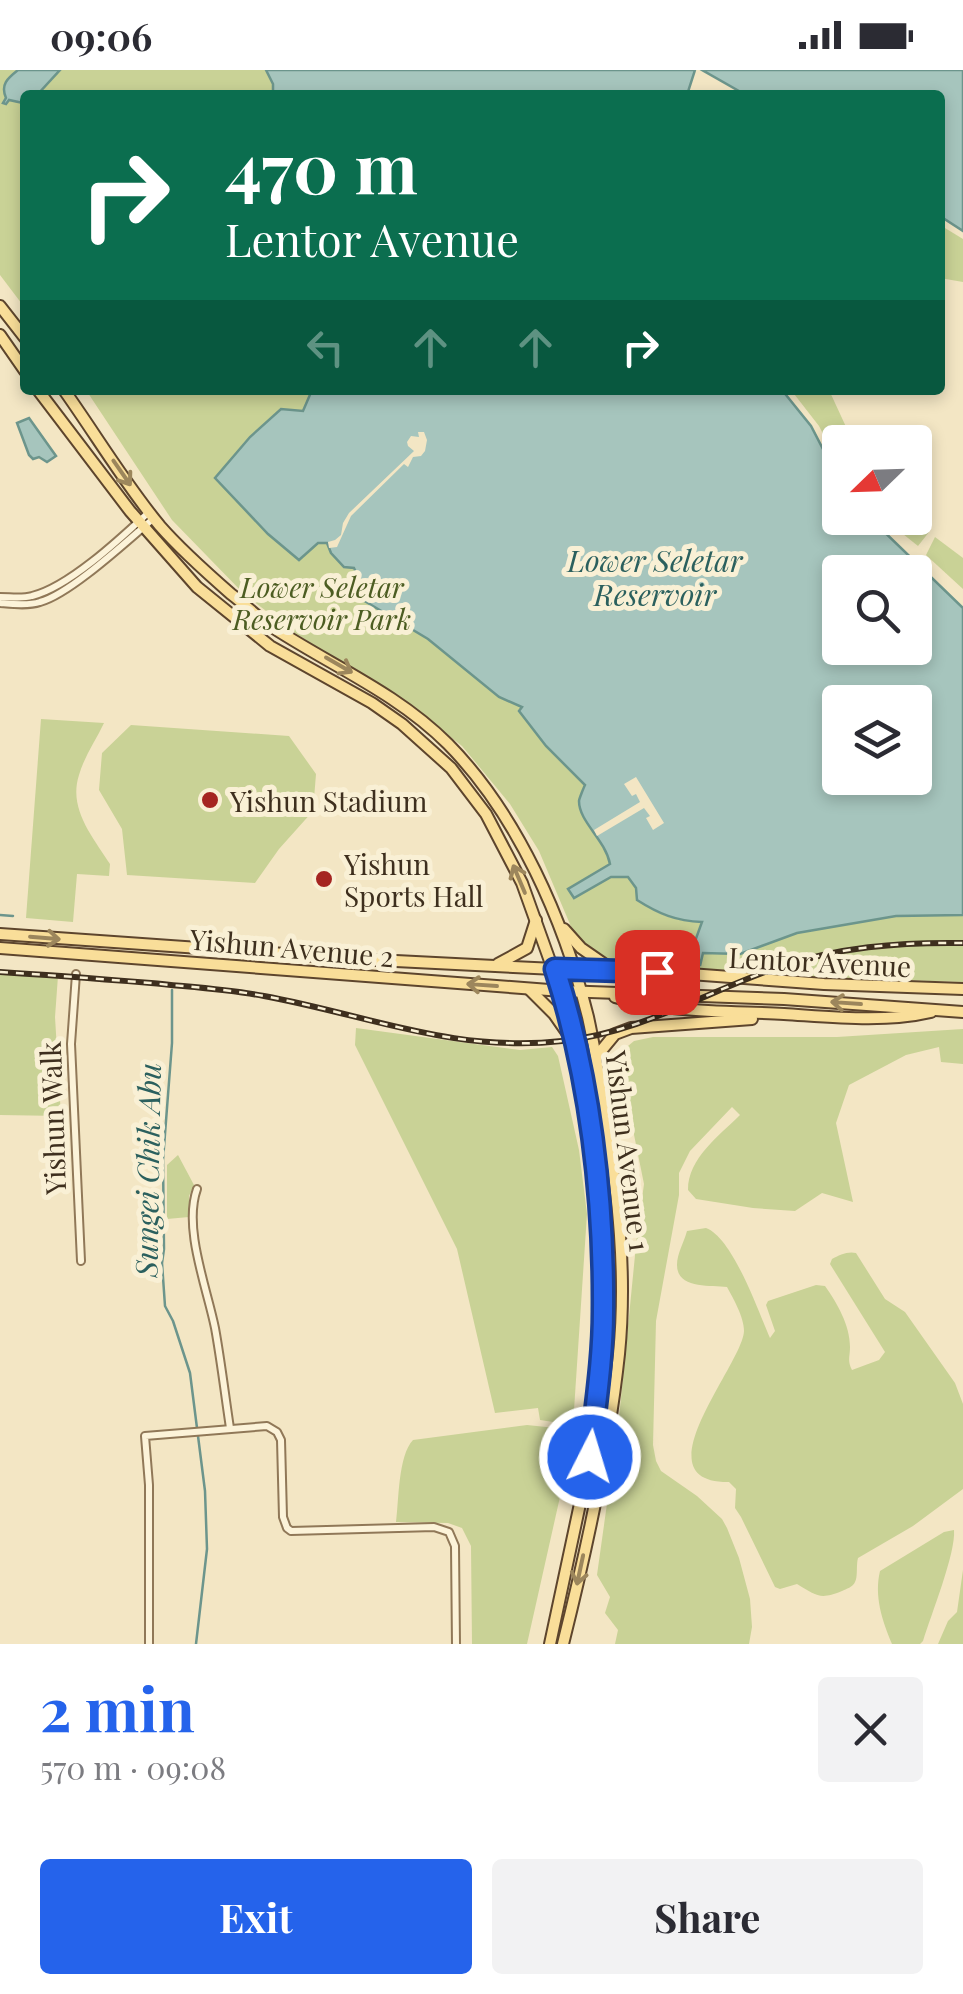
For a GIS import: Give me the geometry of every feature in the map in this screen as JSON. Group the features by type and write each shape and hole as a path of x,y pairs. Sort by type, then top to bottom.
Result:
{"main road":[{"path":"0,306 20,332"},
{"path":"0,335 20,365"},
{"name":"Yishun Avenue 1","path":"44,395 141,524 197,587 254,635 372,704 421,739 472,793 515,868 562,991 599,1178 604,1314 590,1457 550,1644"},
{"name":"Yishun Avenue 1","path":"68,395 152,515 208,574 265,622 418,716 473,771 508,822 557,920 574,968 596,1058 620,1224 619,1352 608,1434 564,1644"},
{"path":"500,839 512,841 508,822"},
{"path":"494,966 528,948 536,920"},
{"path":"557,920 581,948 613,970"},
{"name":"Yishun Avenue 2","path":"0,934 555,969"},
{"name":"Yishun Avenue 2","path":"0,948 580,992"},
{"name":"Lentor Avenue","path":"555,969 963,990"},
{"path":"528,988 573,1041"},
{"name":"Lentor Avenue","path":"580,992 702,995 963,1012"},
{"path":"600,993 644,1004 802,1016 906,1018 943,1010"},
{"path":"596,1058 615,1034 631,1028 802,1016"}],"street":[{"path":"0,600 38,603 56,595 80,579 152,515"},
{"name":"Yishun Walk","path":"76,974 70,1044 81,1261"},
{"path":"197,1190 192,1213 230,1428"},
{"path":"149,1644 145,1436 267,1426 280,1436 283,1518 291,1531 434,1527 449,1532 455,1546 456,1644"}],"green space":[{"path":"0,70 266,70 273,90 20,90 20,301 0,275"},
{"path":"945,228 963,239 963,282 945,279"},
{"name":"Lower Seletar Reservoir Park","path":"89,395 310,395 303,411 281,409 250,437 216,478 303,558 313,547 328,542 342,565 354,568 363,600 428,639 499,697 522,707 520,711 546,746 585,785 579,801 583,815 620,878 628,877 636,888 637,900 668,917 702,922 697,948 699,965 702,953 740,954 797,933 896,916 963,915 963,982 702,974 584,966 539,851 510,804 462,746 419,712 295,633 244,594 172,520"},
{"path":"795,395 831,395 845,425 822,425 822,432"},
{"path":"904,535 927,535 918,546"},
{"path":"935,537 963,558 963,589 932,561 932,555 926,555"},
{"path":"41,719 104,723 81,768 76,787 79,811 110,864 109,876 77,874 73,922 26,918"},
{"name":"Yishun Stadium","path":"131,725 289,736 316,774 313,811 255,883 127,875 122,829 99,790 102,753"},
{"path":"0,972 58,976 55,1017 61,1116 0,1115"},
{"path":"356,1028 520,1050 552,1047 558,1056 579,1150 587,1214 573,1425 540,1420 538,1408 495,1413 457,1249 355,1045"},
{"path":"963,1029 963,1064 941,1062 939,1047 906,1055 849,1085 836,1123 853,1202 822,1193 795,1211 696,1199 688,1190 689,1178 706,1148 740,1115 732,1107 690,1151 679,1173 679,1195 656,1321 653,1445 661,1471 697,1496 727,1528 750,1599 752,1627 749,1644 615,1644 618,1630 605,1613 610,1597 597,1575 619,1418 644,1184 623,1095 622,1051 634,1041 653,1037 837,1037"},
{"path":"178,1155 194,1185 189,1196 189,1217 167,1219 167,1165"},
{"path":"706,1228 716,1234 735,1260 770,1338 775,1331 768,1301 816,1285 825,1286 845,1323 852,1370 879,1360 885,1352 830,1264 841,1255 856,1253 885,1299 905,1312 955,1383 963,1404 963,1489 913,1526 858,1558 854,1584 835,1594 819,1595 797,1584 775,1587 735,1508 736,1489 729,1482 703,1477 692,1463 693,1443 702,1419 744,1331 727,1287 688,1282 678,1273 678,1257 687,1231"},
{"path":"527,1425 575,1430 527,1644 472,1644 471,1546 462,1528 448,1523 396,1522 404,1456 413,1440"},
{"path":"954,1530 947,1568 923,1641 892,1644 880,1608 880,1571 944,1532"},
{"path":"963,1570 963,1644 938,1644 948,1621 957,1612"}],"water":[{"path":"18,70 60,70 42,90 20,90 20,102 3,103 6,82"},
{"path":"266,70 695,70 689,90 273,90"},
{"path":"702,70 963,70 963,231 945,219 945,90 737,90"},
{"name":"Lower Seletar Reservoir","path":"310,395 786,395 822,447 822,535 888,535 908,555 822,555 822,665 932,665 932,578 963,608 963,915 896,916 797,933 740,954 703,953 700,966 694,944 702,922 676,918 645,905 637,900 636,888 628,877 611,877 574,898 568,889 610,864 580,809 585,785 546,746 519,711 522,707 499,697 428,639 363,600 354,568 344,567 327,543 318,543 299,560 268,534 215,478 250,437 281,409 303,411"},
{"path":"29,418 56,456 47,462 29,455 17,423"}],"pier":[{"path":"418,432 424,432 427,440 425,451 413,457 408,467 404,464 351,516 337,547 329,548 328,542 341,535 349,513 414,451 407,442 411,436 419,437"},
{"path":"636,777 664,823 653,830 644,808 597,836 594,830 640,802 624,784"}],"waterway":[{"path":"0,915 13,916"},
{"name":"Sungei Chik Abu","path":"172,990 162,1263 165,1306 190,1373 205,1491 207,1549 196,1644"}],"railway":[{"path":"0,972 236,992 447,1037 522,1043 562,1041 618,1030 776,968 822,955 892,945 963,943"}],"place":[{"name":"Yishun Stadium","path":"210,800"},
{"name":"Yishun Sports Hall","path":"324,879"}],"route":[{"path":"590,1457 604,1314 599,1178 580,1071 555,969 657,972"}]}
